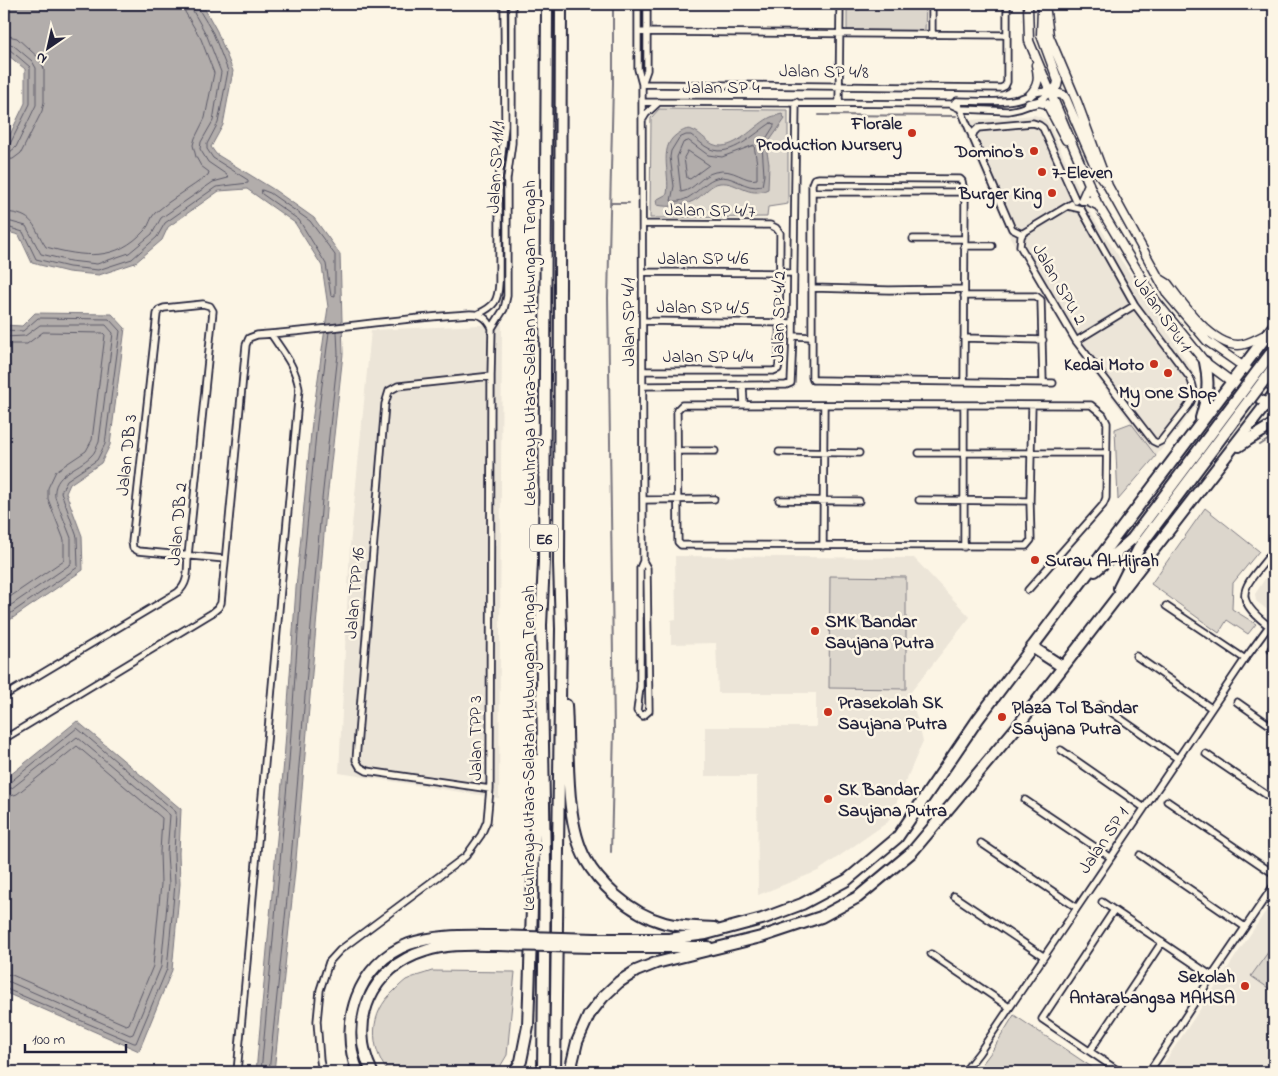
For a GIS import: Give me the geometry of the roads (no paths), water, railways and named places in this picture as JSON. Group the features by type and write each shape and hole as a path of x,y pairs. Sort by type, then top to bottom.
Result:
{"highway":[{"name":"Lebuhraya Utara–Selatan Hubungan Tengah","path":"543,1072 545,864 541,626 544,562 547,4"},
{"name":"Lebuhraya Utara–Selatan Hubungan Tengah","path":"555,1072 561,629 559,562 561,4"},
{"path":"595,943 669,939 729,929 762,919 802,904 847,880 897,838 978,719 1272,329"},
{"path":"1108,608 1136,543 1274,349"},
{"path":"1200,424 1209,384 1205,362"},
{"path":"1079,585 1136,543 1274,367"},
{"path":"571,1072 577,1042 589,1015 603,997 619,982 636,971 793,928 822,917 858,897 912,852 1016,728 1225,458 1271,405 1274,394"},
{"path":"1225,458 1248,440 1274,424"},
{"path":"515,1072 520,1061 528,1026 541,626"},
{"path":"561,629 570,789 574,824 586,859 596,874 615,895 634,910 650,918 689,927 729,929"},
{"path":"1032,646 1063,667"},
{"path":"358,1072 349,1037 352,1013 360,988 381,962 393,952 409,944 448,936 497,941 724,947"},
{"path":"372,1072 364,1051 362,1021 373,990 388,970 411,956 427,950 445,946 497,941"}],"main road":[{"path":"1028,4 1028,36 1031,45 1087,180 1099,206 1155,300 1205,362 1232,382 1271,405"},
{"path":"1044,4 1041,35 1058,81 1057,86 1051,92"},
{"path":"1044,4 1049,36 1078,102 1108,186 1158,278 1174,302 1207,341 1274,388"},
{"path":"1030,95 1038,83 1031,45"},
{"path":"1051,92 1063,95 1066,98 1098,173 1108,186"},
{"path":"1029,104 1038,102 1047,104 1087,180 1080,200 1087,200 1099,206"},
{"path":"1158,278 1168,284 1207,330 1217,338 1228,343 1237,345 1252,341 1272,329"}],"street":[{"name":"Jalan SP 11/1","path":"478,314 489,309 498,296 499,179 505,126 504,4"},
{"name":"Jalan SP 11/1","path":"492,328 504,309 506,296 507,179 512,143 512,4"},
{"name":"Jalan SP 4/1","path":"638,4 638,69 642,84 643,561 640,568 640,687 637,711 643,716 649,711 647,568 643,561"},
{"name":"Jalan SP 4/1","path":"642,84 647,70 647,4"},
{"path":"839,102 840,4"},
{"path":"932,4 932,35"},
{"path":"638,32 1006,35 1007,4"},
{"name":"Jalan SP 4/8","path":"642,84 1001,88 1007,82 1006,35"},
{"name":"Jalan SP 4","path":"950,104 957,101 1016,100 1042,90 1051,92"},
{"name":"Jalan SP 4","path":"642,102 950,104 961,109 1008,111 1044,99 1051,92"},
{"name":"Jalan SPU 2","path":"957,101 1012,229 1024,233 1020,240 1020,246 1076,341 1135,419 1153,441 1157,443"},
{"path":"642,120 659,102"},
{"name":"Jalan SP 4/2","path":"643,386 743,386 786,385 791,383 796,102"},
{"path":"972,137 978,128 1034,123 1039,125 1043,128 1080,200 1081,209 1068,206"},
{"path":"964,381 964,183 960,179 814,179 812,184 813,380 1053,383"},
{"path":"812,192 965,192"},
{"path":"1024,233 1080,200"},
{"name":"Jalan SPU 1","path":"1081,209 1135,305 1194,386 1193,399 1161,441 1157,443"},
{"name":"Jalan SP 4/7","path":"642,224 770,225 780,233 780,273"},
{"path":"913,238 992,246"},
{"name":"Jalan SP 4/6","path":"643,272 794,273"},
{"path":"780,273 780,323"},
{"path":"812,288 964,289"},
{"name":"Jalan SPU 2","path":"964,296 1039,297 1041,300 1043,340 1042,382"},
{"name":"Jalan DB 2","path":"4,696 184,587 213,311 210,306 204,304 160,310"},
{"path":"1076,341 1135,305"},
{"name":"Jalan DB 3","path":"160,310 156,314 132,542 133,548 138,551 188,556"},
{"path":"4,739 212,614 218,608 221,603 246,344 250,338 257,335 374,324 424,317 478,314 487,318 492,328"},
{"name":"Jalan SP 4/5","path":"643,321 793,323"},
{"name":"Jalan SP 4/4","path":"643,371 772,371 778,369 780,323"},
{"name":"Jalan TPP 3","path":"322,1072 317,1021 320,990 329,962 340,950 466,856 481,835 487,821 490,789 490,376 492,328"},
{"path":"237,1072 299,388 297,375 291,363 271,334"},
{"path":"793,336 812,337"},
{"path":"964,338 1043,340"},
{"name":"Jalan TPP 16","path":"490,376 398,386 389,391 385,404 356,760 360,767 367,771 490,789"},
{"path":"743,386 744,404"},
{"path":"1028,590 1105,502 1107,423 1103,415 1092,405 744,404 682,405 677,410 678,542 681,545 964,547 1026,546 1031,540 1032,405"},
{"path":"822,546 824,405"},
{"path":"964,405 964,547"},
{"path":"677,451 715,451"},
{"path":"778,452 859,453"},
{"path":"919,453 1106,453"},
{"path":"643,500 714,499"},
{"path":"779,500 859,501"},
{"path":"919,500 1030,501"},
{"path":"1272,628 1253,612 1244,601 1244,594 1249,584 1274,550"},
{"path":"188,556 225,559"},
{"path":"1166,606 1245,659"},
{"name":"Jalan SP 1","path":"964,1072 1010,1007 1211,708 1245,659 1272,628"},
{"path":"1136,656 1211,708"},
{"path":"1237,702 1274,728"},
{"path":"1101,705 1177,758"},
{"path":"1061,750 1143,807"},
{"path":"1206,754 1274,800"},
{"path":"1025,800 1110,857"},
{"path":"1167,801 1274,874"},
{"path":"981,843 1076,907"},
{"path":"1140,855 1245,927"},
{"path":"1149,1072 1274,885"},
{"path":"954,896 1043,956"},
{"path":"1102,902 1212,976"},
{"path":"1114,910 1042,1019 1120,1072"},
{"path":"1090,1051 1162,942"},
{"path":"931,954 1010,1007"}],"water":[{"path":"4,4 202,4 217,31 233,71 223,125 211,147 216,154 273,189 314,218 340,254 343,354 327,499 295,871 274,1072 256,1072 284,761 296,588 312,422 328,307 322,266 295,223 247,189 219,191 168,227 162,240 135,263 99,275 68,272 32,263 19,235 4,231 4,147 25,103 25,69 4,52"},
{"path":"782,114 785,119 766,146 769,164 768,189 755,192 720,183 684,205 657,205 656,200 667,194 666,160 669,144 673,137 689,129 717,146 729,145 765,120"},
{"path":"35,313 112,314 125,328 110,445 101,463 70,484 66,493 82,536 83,570 4,624 4,325 22,326"},
{"path":"77,721 181,809 180,884 172,970 139,1051 4,992 4,780"}],"waterway":[{"path":"611,852 614,729 608,298 613,4"},
{"path":"819,115 956,116"},
{"path":"610,203 629,203"},
{"path":"1260,445 1274,436"}],"place":[{"name":"Florale Production Nursery","path":"912,133"},
{"name":"Domino's","path":"1034,151"},
{"name":"7-Eleven","path":"1042,172"},
{"name":"Burger King","path":"1052,193"},
{"name":"Kedai Moto","path":"1154,364"},
{"name":"My One Shop","path":"1168,373"},
{"name":"Surau Al-Hijrah","path":"1035,560"},
{"name":"SMK Bandar Saujana Putra","path":"815,631"},
{"name":"Prasekolah SK Saujana Putra","path":"828,712"},
{"name":"Plaza Tol Bandar Saujana Putra","path":"1002,717"},
{"name":"SK Bandar Saujana Putra","path":"828,799"},
{"name":"Sekolah Antarabangsa MAHSA","path":"1245,986"}]}
